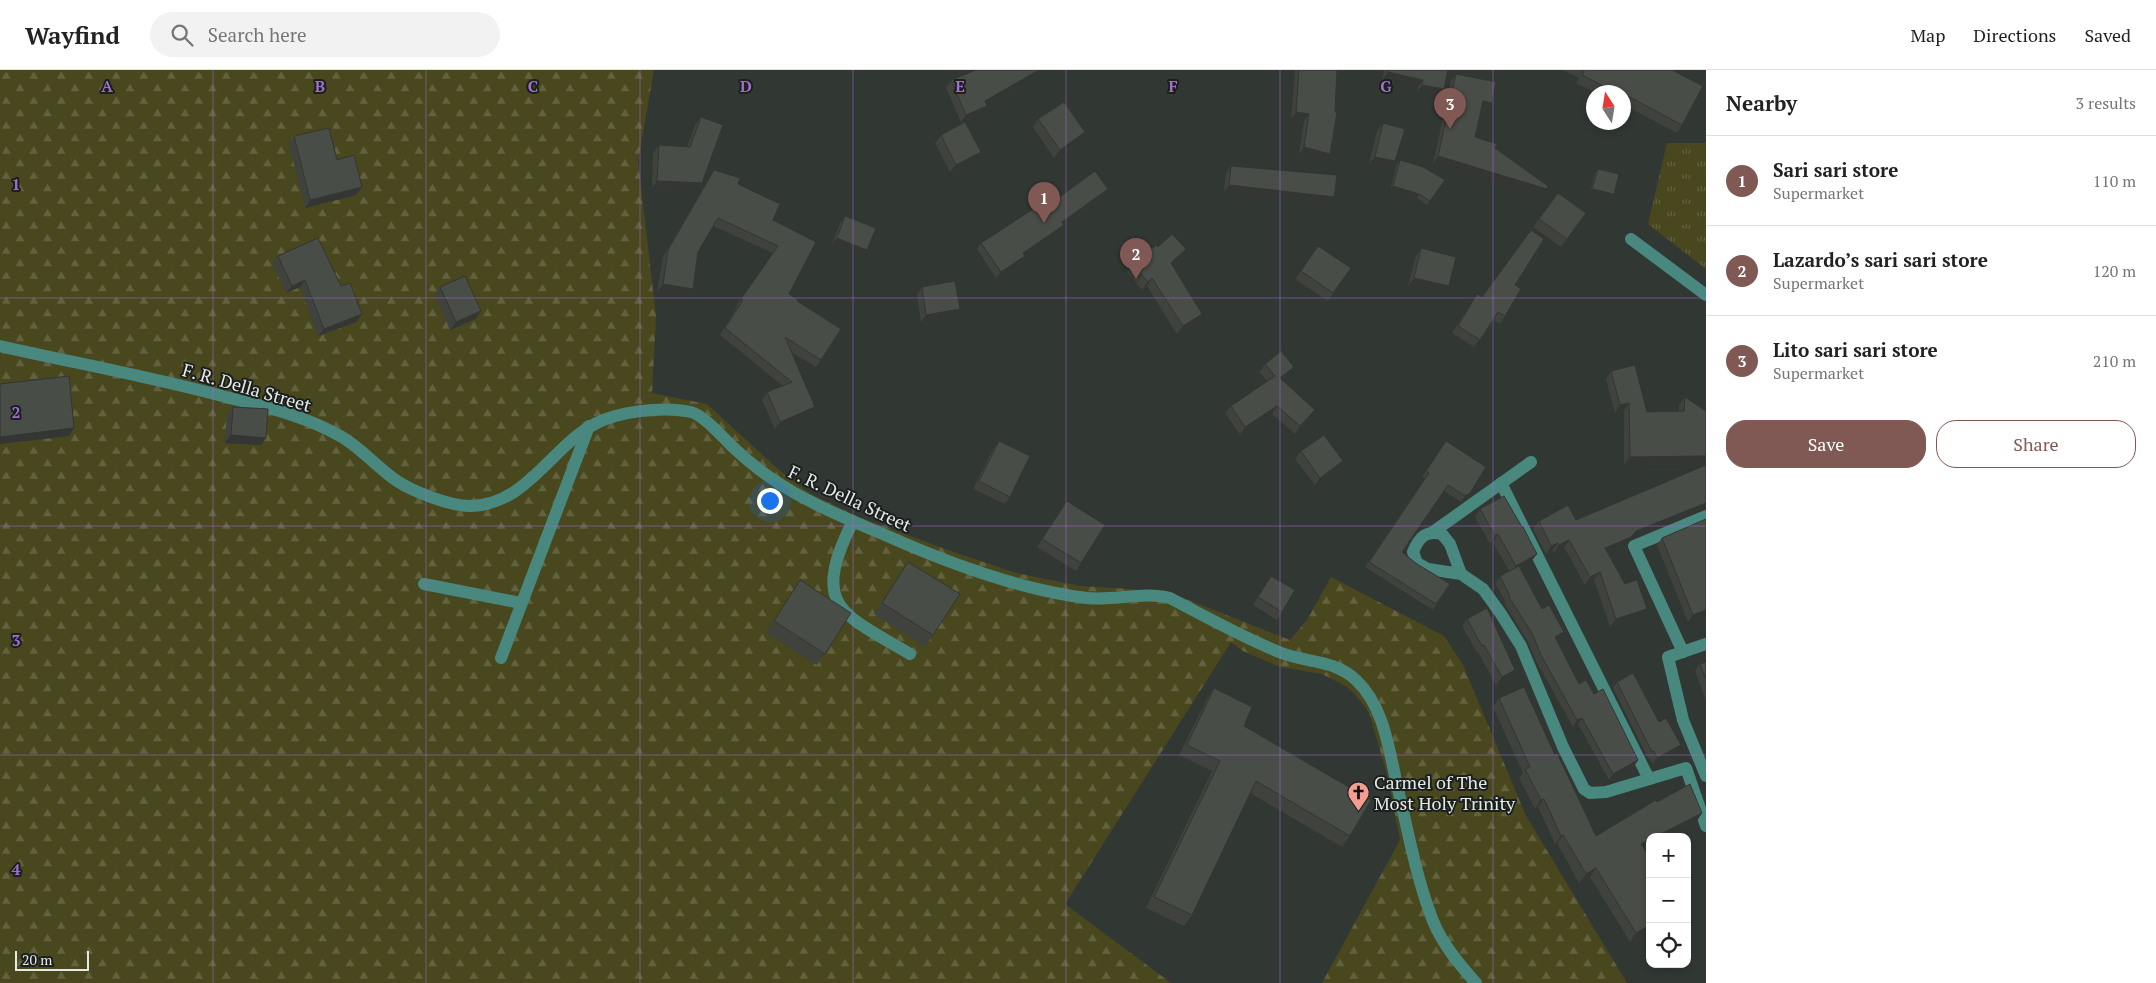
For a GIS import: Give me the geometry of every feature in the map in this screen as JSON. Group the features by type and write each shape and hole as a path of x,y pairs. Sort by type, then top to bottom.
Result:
{"street":[{"path":"1631,239 1706,295"},
{"name":"F. R. Della Street","path":"0,346 202,390 295,415 341,437 397,481 422,493 469,506 507,496 522,488 589,426 606,418 630,413 668,410 697,413 755,468 802,499 941,559 1047,592 1092,598 1160,595 1170,598 1281,654 1329,664 1356,680 1372,701 1384,728 1414,854 1433,921 1453,956 1476,983"},
{"path":"501,658 589,426"},
{"path":"1530,462 1433,532 1424,535 1417,543 1413,552 1414,559 1417,563 1428,569 1461,574 1483,589 1521,646 1563,748 1584,789 1590,793 1606,792 1686,768 1706,826"},
{"path":"1502,482 1649,779"},
{"path":"1683,652 1634,546 1706,516"},
{"path":"853,521 841,544 834,567 832,587 838,605 850,618 910,654"},
{"path":"1433,532 1442,534 1450,544 1461,574"},
{"path":"424,584 522,604"},
{"path":"1705,768 1684,720 1668,657 1706,644"}],"green space":[{"path":"0,70 654,70 638,161 656,316 652,393 707,404 779,470 811,494 857,516 1016,573 1080,586 1131,589 1160,595 1163,590 1290,640 1307,620 1331,577 1444,636 1463,665 1526,816 1627,983 1322,983 1400,840 1388,778 1369,712 1354,693 1344,685 1322,674 1280,667 1243,651 1231,642 1065,904 1171,983 0,983"},
{"path":"1667,143 1706,143 1706,269 1648,224"}],"building":[{"path":"976,70 1039,70 985,101 987,106 966,115 951,80"},
{"path":"1299,70 1337,70 1335,112 1337,112 1330,154 1304,147 1309,114 1296,112"},
{"path":"1388,70 1448,70 1444,89 1422,85 1423,80 1388,72"},
{"path":"1672,70 1703,86 1682,125 1631,98 1631,85 1601,85 1582,75 1584,71"},
{"path":"1456,74 1496,82 1492,103 1483,101 1475,137 1497,144 1495,148 1548,186 1547,189 1438,156"},
{"path":"1064,102 1085,132 1060,150 1038,119"},
{"path":"701,117 723,125 702,183 657,181 659,145 690,147"},
{"path":"965,122 981,152 956,165 941,135"},
{"path":"1383,123 1405,129 1395,161 1375,157"},
{"path":"329,128 337,160 354,155 362,187 310,200 294,136"},
{"path":"1400,160 1423,167 1445,180 1430,201 1419,194 1393,186"},
{"path":"1231,166 1337,175 1334,197 1229,185"},
{"path":"1598,169 1619,174 1614,194 1592,189"},
{"path":"714,170 740,178 738,184 780,204 773,220 816,242 789,294 841,329 821,360 785,337 815,407 780,422 767,392 792,382 725,328 743,300 741,299 778,246 718,218 698,252 693,289 663,284 668,250"},
{"path":"1095,171 1108,189 1062,222 1064,225 1023,253 1025,256 1001,272 981,243 1047,200 1050,204"},
{"path":"1558,193 1586,213 1567,239 1539,219"},
{"path":"845,216 876,228 867,250 837,238"},
{"path":"1531,230 1544,239 1515,285 1521,289 1505,316 1498,312 1480,340 1458,326 1477,294 1482,297"},
{"path":"1172,234 1186,249 1171,263 1202,314 1183,326 1152,278 1148,282 1133,265"},
{"path":"318,238 341,286 350,283 362,314 324,329 305,280 292,286 278,256"},
{"path":"1318,246 1351,268 1333,293 1301,271"},
{"path":"1421,248 1456,257 1449,286 1414,278"},
{"path":"465,276 481,311 456,322 440,287"},
{"path":"955,281 960,309 926,315 922,287"},
{"path":"1281,351 1294,367 1280,378 1315,410 1300,426 1277,406 1245,427 1231,406 1275,376 1265,364"},
{"path":"1635,365 1647,412 1684,411 1685,397 1706,411 1706,456 1630,457 1629,403 1620,405 1611,371"},
{"path":"69,376 74,428 0,437 0,384"},
{"path":"233,407 268,409 266,438 231,435"},
{"path":"1324,435 1343,461 1320,478 1301,451"},
{"path":"999,441 1030,456 1010,497 979,481"},
{"path":"1446,441 1486,467 1470,493 1465,496 1448,485 1402,552 1417,564 1450,584 1436,604 1369,562 1429,473 1426,471"},
{"path":"1706,465 1706,503 1636,531 1631,537 1605,548 1625,584 1637,580 1647,609 1616,619 1600,572 1590,577 1569,540 1559,545 1558,543 1551,546 1539,521 1568,505 1576,520"},
{"path":"1504,496 1537,554 1516,566 1498,534 1495,536 1480,509"},
{"path":"1067,501 1105,525 1081,563 1042,539"},
{"path":"1706,519 1706,610 1693,615 1662,538"},
{"path":"908,562 960,594 933,635 882,603"},
{"path":"1519,566 1542,609 1549,605 1564,632 1555,637 1579,684 1586,680 1594,694 1603,689 1638,760 1613,774 1582,718 1577,720 1541,655 1533,635 1509,597 1500,576"},
{"path":"1271,576 1295,590 1282,612 1258,597"},
{"path":"800,580 851,613 825,654 774,621"},
{"path":"1487,608 1515,670 1502,677 1467,619"},
{"path":"1706,662 1706,679 1700,664"},
{"path":"1633,673 1659,722 1666,718 1681,745 1657,758 1654,751 1652,752 1617,682"},
{"path":"1524,687 1555,755 1557,753 1596,836 1656,800 1657,802 1690,784 1702,813 1663,833 1646,833 1646,841 1641,844 1646,852 1646,927 1636,933 1596,868 1586,874 1563,835 1561,836 1544,799 1541,800 1525,769 1530,767 1499,698"},
{"path":"1214,688 1252,707 1244,726 1371,800 1350,836 1256,781 1192,915 1154,897 1220,761 1187,745"}],"place":[{"name":"Lito sari sari store","path":"1450,129"},
{"name":"Sari sari store","path":"1044,223"},
{"name":"Lazardo’s sari sari store","path":"1136,279"},
{"name":"Carmel of The Most Holy Trinity","path":"1358,811"}]}
